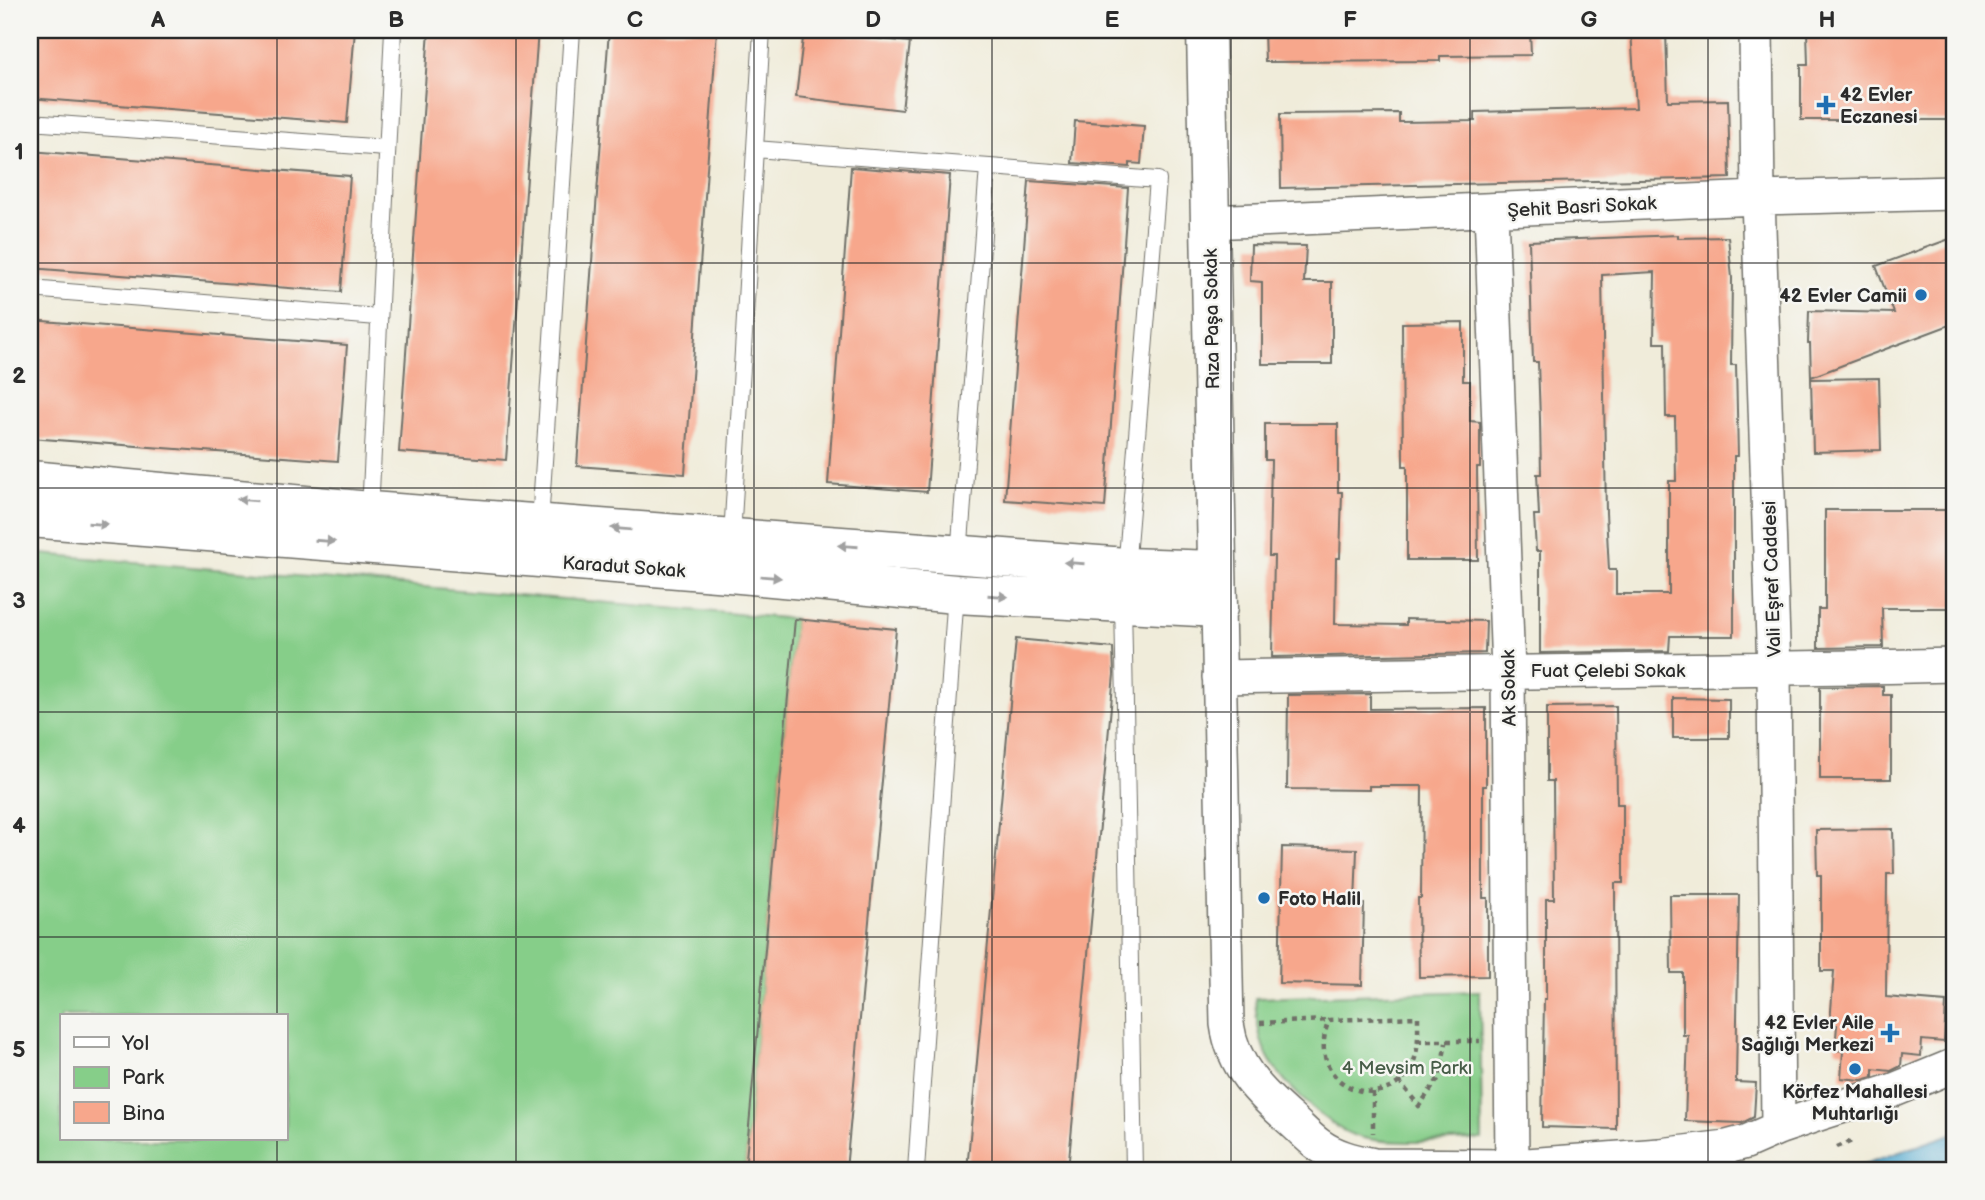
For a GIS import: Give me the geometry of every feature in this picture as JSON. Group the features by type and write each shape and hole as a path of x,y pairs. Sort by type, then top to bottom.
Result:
{"street":[{"name":"Rıza Paşa Sokak","path":"1206,30 1218,608"},
{"name":"Vali Eşref Caddesi","path":"1756,30 1758,198 1774,670 1778,1128"},
{"name":"Şehit Basri Sokak","path":"1209,222 1758,198 1955,193"},
{"name":"Ak Sokak","path":"1491,210 1508,671 1512,1167"},
{"name":"Karadut Sokak","path":"30,480 369,528"},
{"name":"Karadut Sokak","path":"30,519 369,528 730,555 958,574 1123,605 1218,608"},
{"name":"Karadut Sokak","path":"958,574 1126,567 1216,570"},
{"path":"1218,608 1229,1040 1237,1062 1249,1080 1320,1146 1353,1161 1374,1165 1512,1167 1706,1150 1746,1142 1778,1128 1894,1090 1955,1065"},
{"name":"Fuat Çelebi Sokak","path":"1219,677 1955,665"}],"lane":[{"path":"369,528 393,30"},
{"path":"539,541 572,30"},
{"path":"730,555 762,30"},
{"path":"30,122 386,148"},
{"path":"755,149 1158,180 1123,605 1135,1170"},
{"path":"916,1170 988,167"},
{"path":"30,289 378,317"}],"path":[{"path":"1227,1024 1329,1020 1418,1017 1418,1041 1414,1061 1407,1074 1380,1091 1364,1092 1349,1088 1336,1079 1322,1051 1323,1035 1329,1020"},
{"path":"1418,1041 1512,1040"},
{"path":"1399,1081 1419,1106 1438,1078 1446,1042"}],"green space":[{"path":"30,553 795,619 745,1170 30,1170"},
{"name":"4 Mevsim Parkı","path":"1480,991 1482,1140 1434,1142 1367,1139 1341,1129 1316,1111 1291,1087 1265,1051 1259,1031 1255,998"}],"water":[{"path":"1955,1133 1955,1170 1847,1170"}],"building":[{"path":"30,30 355,30 347,123 30,98"},
{"path":"429,30 538,30 506,460 399,452"},
{"path":"609,30 717,30 685,474 577,466"},
{"path":"804,30 910,42 902,110 796,97"},
{"path":"1264,30 1530,30 1531,55 1440,56 1440,61 1265,62"},
{"path":"1631,30 1666,30 1668,101 1728,100 1730,178 1281,188 1280,114 1399,113 1399,122 1475,121 1475,112 1636,108"},
{"path":"1807,30 1955,30 1955,120 1801,120 1801,65 1808,65"},
{"path":"1075,121 1144,126 1141,164 1130,163 1130,167 1072,163"},
{"path":"30,151 350,176 341,292 30,268"},
{"path":"851,167 950,175 927,492 828,484"},
{"path":"1029,181 1128,188 1105,507 1005,500"},
{"path":"1678,235 1678,238 1728,237 1732,278 1731,365 1736,365 1738,456 1734,456 1734,636 1670,636 1669,651 1540,653 1540,551 1536,551 1534,515 1539,515 1537,474 1541,474 1540,419 1538,362 1533,362 1529,241","holes":["1655,272 1654,343 1665,343 1666,417 1675,417 1676,481 1669,481 1669,594 1616,594 1616,570 1609,570 1606,513 1602,275"]},
{"path":"1955,237 1955,323 1811,377 1809,311 1894,313 1876,266"},
{"path":"1251,245 1306,246 1304,282 1332,282 1332,364 1262,364 1262,282 1250,281"},
{"path":"30,320 347,345 338,461 30,438"},
{"path":"1463,322 1463,381 1470,381 1470,421 1480,422 1480,467 1477,467 1478,560 1407,560 1402,323"},
{"path":"1879,378 1881,450 1813,452 1811,379"},
{"path":"1265,424 1338,424 1338,492 1342,492 1340,558 1336,558 1335,624 1406,625 1406,619 1486,621 1485,653 1272,657 1274,556 1269,556 1271,460 1265,460"},
{"path":"1825,510 1955,510 1955,608 1882,608 1883,647 1818,648 1818,609 1825,609"},
{"path":"795,619 896,629 846,1170 745,1170"},
{"path":"1016,639 1113,648 1114,674 1068,1170 967,1170"},
{"path":"1883,686 1883,695 1891,695 1891,779 1820,779 1820,687"},
{"path":"1370,694 1370,709 1486,708 1483,898 1488,898 1488,976 1419,977 1418,898 1421,898 1422,786 1369,786 1369,790 1287,789 1288,695"},
{"path":"1673,698 1729,699 1729,738 1673,738"},
{"path":"1616,706 1617,804 1623,804 1623,883 1615,883 1616,1129 1542,1127 1546,899 1554,899 1553,781 1547,781 1547,707"},
{"path":"1893,829 1894,874 1887,874 1886,997 1946,1002 1944,1042 1922,1040 1921,1056 1902,1054 1901,1066 1891,1071 1873,1069 1873,1077 1862,1080 1841,1078 1843,1051 1835,1050 1837,1025 1830,1024 1834,971 1821,971 1821,875 1817,875 1816,830"},
{"path":"1282,847 1357,849 1355,904 1364,904 1362,985 1279,983"},
{"path":"1670,895 1739,895 1736,1082 1756,1083 1754,1117 1742,1123 1685,1121 1688,1035 1683,1035 1683,973 1671,973"}],"place":[{"name":"42 Evler Eczanesi","path":"1826,105"},
{"name":"42 Evler Camii","path":"1921,295"},
{"name":"Foto Halil","path":"1264,898"},
{"name":"42 Evler Aile Sağlığı Merkezi","path":"1890,1033"},
{"name":"Körfez Mahallesi Muhtarlığı","path":"1855,1069"}]}
